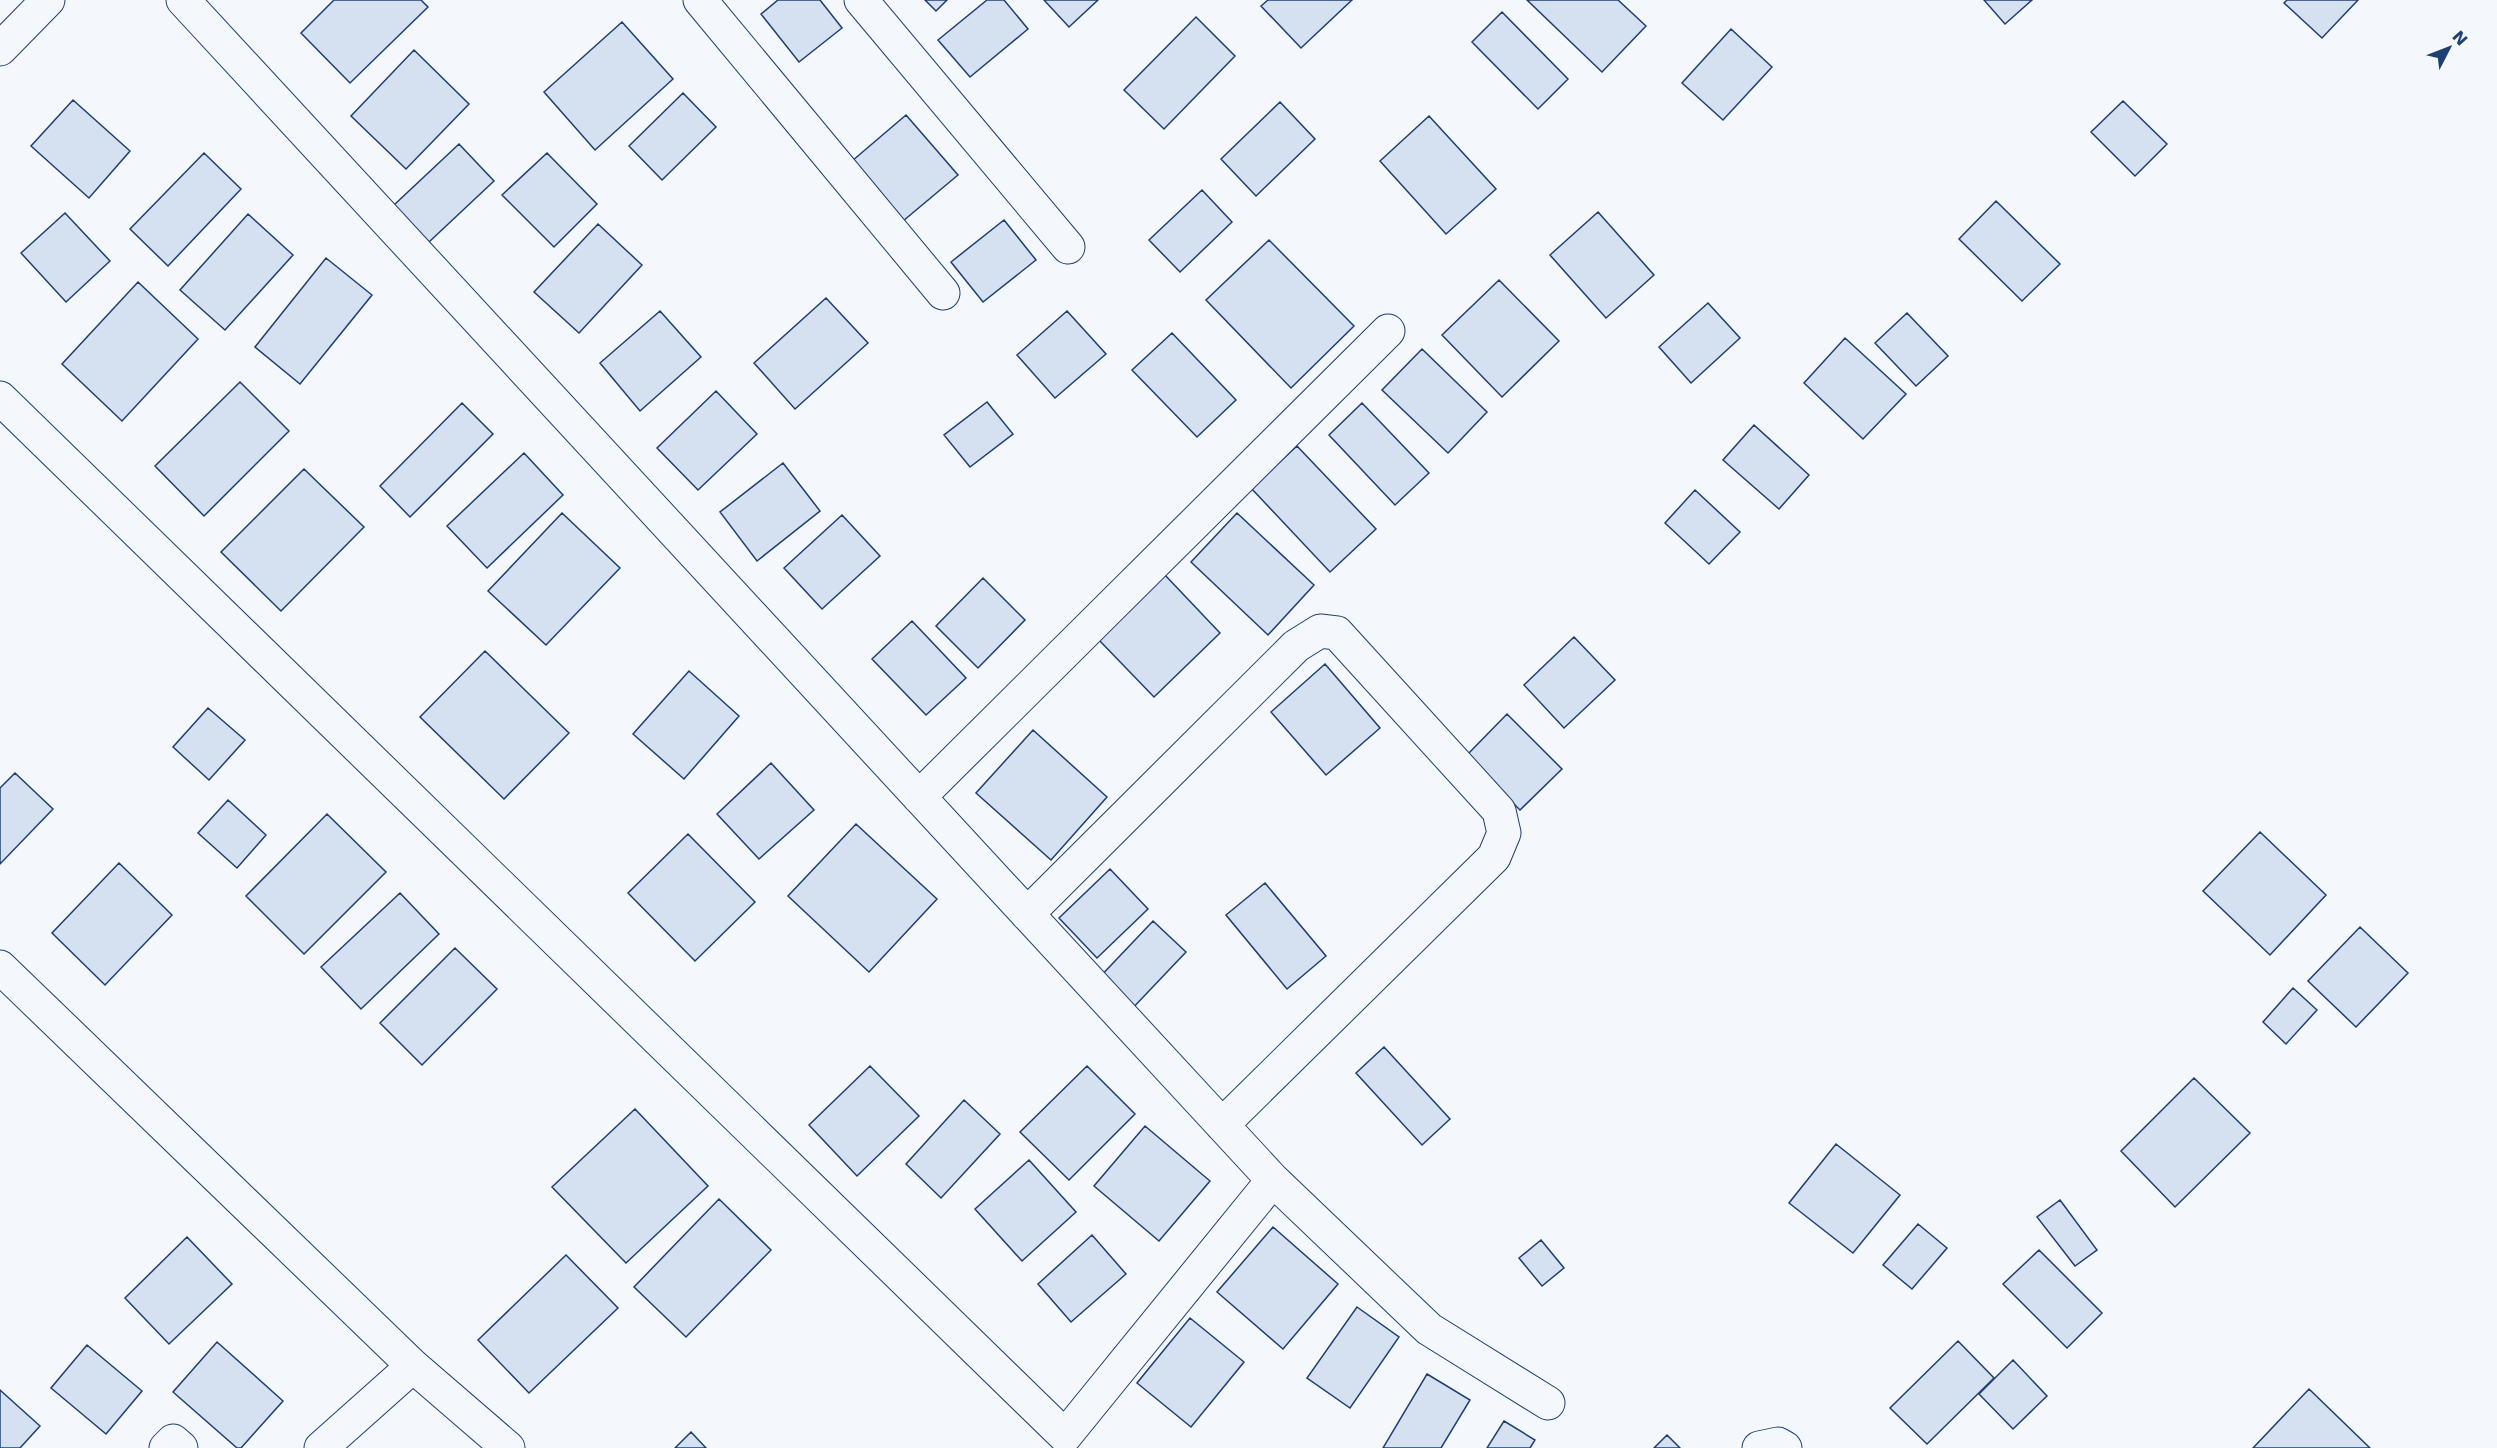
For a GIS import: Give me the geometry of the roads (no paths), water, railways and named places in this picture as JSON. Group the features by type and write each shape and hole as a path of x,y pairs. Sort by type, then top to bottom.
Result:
{"street":[{"path":"0,49 48,0"},
{"path":"183,0 1272,1180 1429,1329 1548,1403"},
{"path":"700,0 943,293"},
{"path":"861,0 1068,247"},
{"path":"919,797 1388,331"},
{"path":"0,398 1065,1437 1272,1180"},
{"path":"1027,914 1296,646 1320,631 1337,633 1499,811 1504,833 1494,857 1222,1125"},
{"path":"0,967 413,1366 508,1448"},
{"path":"321,1448 413,1366"},
{"path":"166,1448 173,1441 181,1448"},
{"path":"1759,1448 1778,1444 1785,1448"}]}
